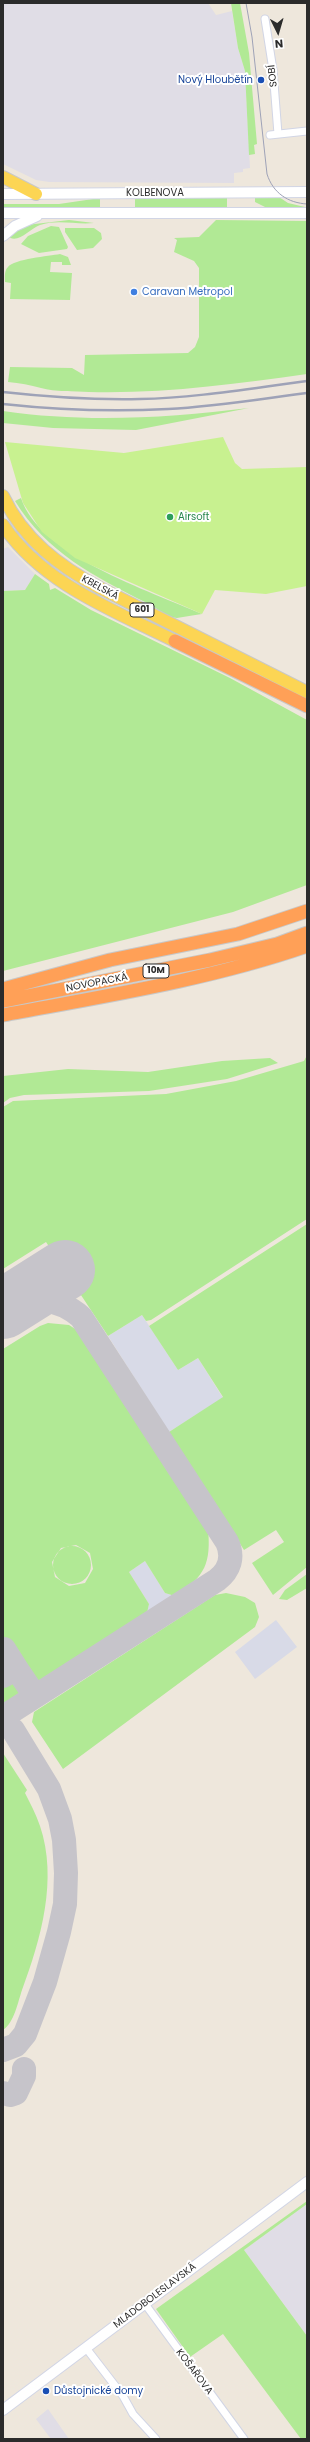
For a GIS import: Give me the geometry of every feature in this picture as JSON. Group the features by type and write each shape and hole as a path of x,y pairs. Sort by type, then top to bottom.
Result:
{"highway":[{"name":"KBELSKÁ","path":"175,641 307,706"},
{"name":"10M","path":"3,989 116,958 238,934 307,911"},
{"name":"NOVOPACKÁ","path":"3,1000 210,960 270,946 307,933"},
{"name":"10M","path":"235,968 307,946"},
{"name":"10M","path":"235,968 307,954"},
{"name":"NOVOPACKÁ","path":"3,1016 160,986 235,968"}],"main road":[{"path":"3,177 36,194"},
{"name":"KOLBENOVA","path":"3,194 307,192"},
{"path":"3,236 15,226 44,213"},
{"name":"KOLBENOVA","path":"3,214 307,213"},
{"name":"KBELSKÁ","path":"3,496 13,514 32,539 67,570 307,692"},
{"name":"KBELSKÁ","path":"3,525 21,548 49,574 92,599 175,641"},
{"name":"MLADOBOLESLAVSKÁ","path":"3,2410 307,2182"}],"street":[{"name":"SOBÍ","path":"265,19 273,70 278,134"},
{"path":"270,135 307,131"},
{"name":"KOŠAŘOVA","path":"145,2304 244,2439"},
{"path":"86,2348 123,2396 133,2414 156,2439"}],"shaded area":[{"path":"3,3 208,3 216,15 232,11 238,48 245,71 250,168 243,169 243,172 234,173 234,183 49,182 36,180 3,164"},
{"path":"8,547 35,574 25,590 3,591 3,549"},
{"path":"142,1315 178,1370 198,1358 223,1398 169,1432 108,1336"},
{"path":"145,1561 165,1593 175,1596 147,1613 149,1604 129,1572"},
{"path":"276,1620 297,1647 255,1679 235,1652"},
{"path":"307,2204 307,2336 244,2250"},
{"path":"48,2409 69,2439 51,2439 36,2419"}],"green space":[{"path":"231,3 240,3 249,53 257,144 254,145 255,154 249,155 245,71 238,48"},
{"path":"227,197 227,207 135,208 135,198"},
{"path":"255,197 279,197 288,203 305,207 265,207 255,202"},
{"path":"100,198 100,208 3,209 3,204 59,204"},
{"path":"69,220 94,223 47,223 36,227 19,238 15,239 7,236 26,225"},
{"path":"216,220 307,221 307,374 198,388 116,392 58,391 8,382 10,367 72,368 84,375 85,355 188,353 195,347 199,337 199,268 194,261 174,252 177,240 174,238 199,237"},
{"path":"51,226 59,227 68,247 67,249 39,253 21,244 28,236"},
{"path":"65,228 94,228 101,233 102,239 93,248 77,250 65,232"},
{"path":"60,254 68,257 71,265 62,265 62,262 51,262 50,272 72,273 70,300 10,299 11,283 5,282 5,272 8,267 24,260"},
{"path":"249,408 136,430 53,428 3,423 3,411 64,417 126,418 157,417"},
{"name":"Airsoft","path":"223,437 235,463 242,469 307,467 307,586 266,594 215,590 202,614 75,558 42,532 23,503 5,442 124,453"},
{"path":"21,498 32,518 50,537 72,554 127,582 202,614 174,618 91,573 57,549 41,535 27,519 15,501"},
{"path":"35,574 49,584 50,590 55,588 91,610 230,678 307,720 307,885 233,912 3,971 3,591 25,590"},
{"path":"307,1055 307,1219 151,1320 146,1321 142,1315 108,1336 46,1242 3,1269 3,1107 13,1101 166,1094 236,1081 304,1061"},
{"path":"270,1058 278,1063 227,1079 149,1091 24,1095 10,1098 3,1103 3,1076 68,1069 148,1072 222,1061"},
{"path":"307,1224 307,1567 273,1595 252,1563 284,1542 276,1530 244,1550 169,1432 223,1397 198,1358 178,1370 149,1326"},
{"path":"48,1323 69,1325 83,1334 208,1528 209,1540 207,1560 200,1575 194,1582 175,1596 165,1593 145,1561 129,1572 149,1604 147,1613 33,1686 7,1647 9,1646 3,1636 3,1349 40,1326","holes":["76,1545 90,1553 93,1569 85,1583 69,1586 55,1577 52,1562 61,1548"]},
{"path":"72,1546 82,1549 88,1555 91,1565 88,1575 82,1581 72,1584 62,1581 56,1575 53,1565 56,1555 62,1549"},
{"path":"307,1574 307,1588 287,1600 279,1599 285,1590"},
{"path":"226,1593 245,1597 255,1603 259,1617 255,1627 63,1769 32,1722 34,1712 215,1595"},
{"path":"14,1676 18,1681 20,1680 27,1690 3,1705 3,1680"},
{"path":"3,1753 27,1790 25,1793 40,1826 45,1846 47,1888 41,1930 35,1950 15,2012 7,2027 3,2030"},
{"path":"307,2201 307,2204 244,2250 307,2336 307,2439 301,2439 223,2334 190,2357 156,2309"}],"taxiway":[{"path":"3,1311 23,1302 43,1300 63,1305 81,1317 227,1542 230,1553 230,1563 228,1568 217,1580 3,1717"},
{"path":"4,1649 16,1668"},
{"path":"3,1676 16,1668 35,1696"},
{"path":"3,1723 13,1730 49,1789 60,1819 64,1840 66,1873 65,1904 45,1982 25,2034 16,2045 3,2050"},
{"path":"3,2093 10,2095 16,2093 24,2076 24,2069"}],"runway":[{"path":"3,1309 65,1270"}],"tram line":[{"path":"246,3 252,37 267,174 273,187 282,196 294,202 307,204"}],"railway":[{"path":"3,392 71,398 140,399 203,395 307,381"},
{"path":"3,404 86,410 147,410 185,408 307,393"}],"place":[{"name":"Nový Hloubětín","path":"261,80"},
{"name":"Caravan Metropol","path":"134,292"},
{"name":"Airsoft","path":"170,517"},
{"name":"Důstojnické domy","path":"46,2391"}]}
